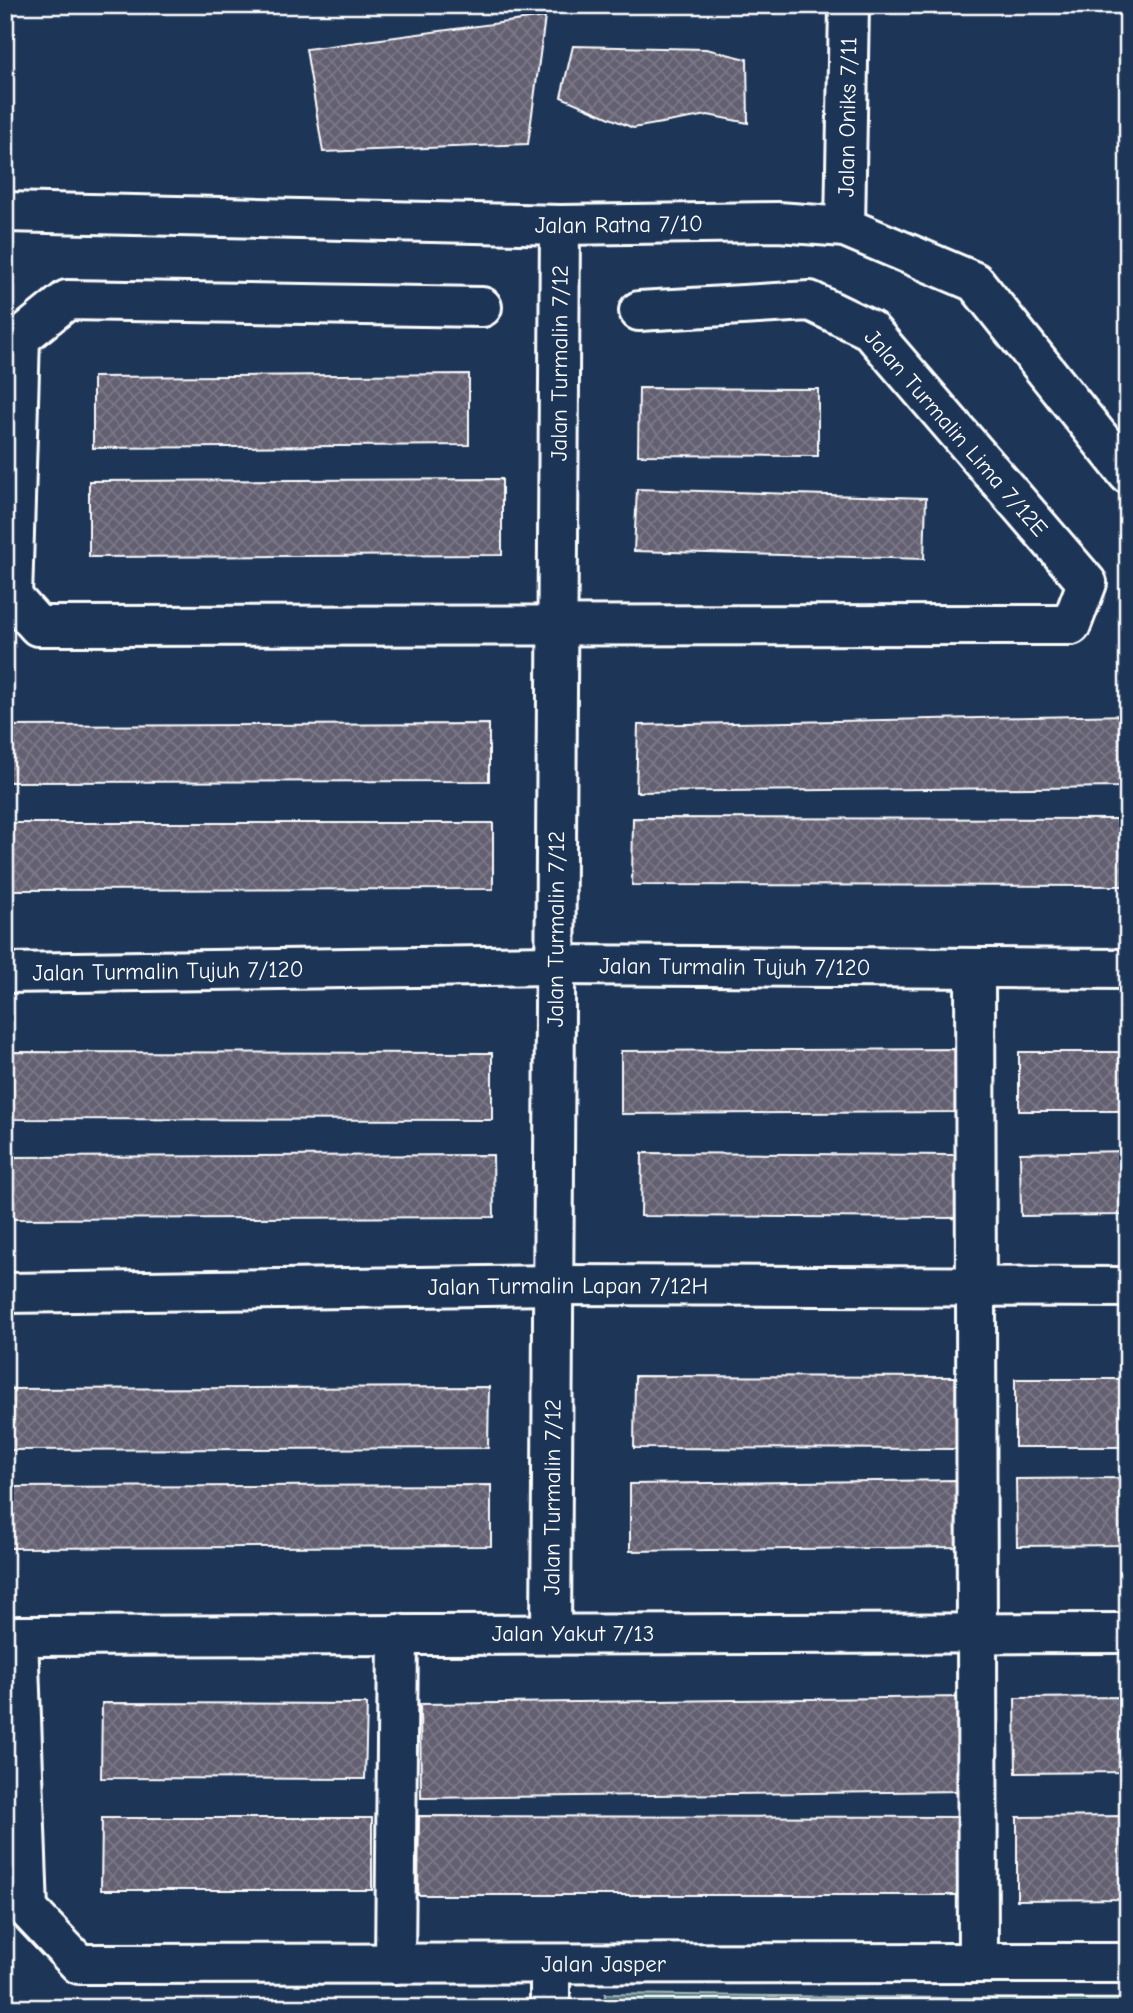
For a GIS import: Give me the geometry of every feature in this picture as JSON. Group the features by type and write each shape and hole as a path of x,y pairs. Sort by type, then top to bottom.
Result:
{"street":[{"name":"Jalan Oniks 7/11","path":"845,227 849,5"},
{"name":"Jalan Ratna 7/10","path":"5,212 560,225 778,222 845,227 975,282 1128,474"},
{"name":"Jalan Turmalin 7/12","path":"551,1633 560,225"},
{"path":"482,307 67,300 20,338 12,597 38,626 557,625"},
{"name":"Jalan Turmalin Lima 7/12E","path":"557,625 1071,625 1087,583 870,330 810,301 639,311"},
{"name":"Jalan Turmalin Tujuh 7/120","path":"5,973 555,965 1128,969"},
{"path":"975,969 978,1964"},
{"name":"Jalan Turmalin Lapan 7/12H","path":"6,1293 553,1285 1128,1287"},
{"name":"Jalan Yakut 7/13","path":"79,1964 28,1910 18,1636 1128,1633"},
{"path":"396,1964 398,1634"},
{"name":"Jalan Jasper","path":"79,1964 1128,1963"},
{"path":"550,1964 550,2008"}],"green space":[{"path":"605,1994 1128,2000 1128,2008 605,2008"}],"building":[{"path":"474,5 548,5 545,17"},
{"path":"545,17 528,144 323,152 306,49"},
{"path":"573,46 706,49 747,59 748,123 708,115 633,128 561,97"},
{"path":"469,374 469,445 93,448 93,377"},
{"path":"639,388 818,389 818,456 638,455"},
{"path":"502,479 502,555 89,557 89,481"},
{"path":"637,489 926,498 924,559 634,551"},
{"path":"1128,715 1128,787 636,792 638,725"},
{"path":"489,724 489,781 5,782 5,726"},
{"path":"633,818 1128,819 1128,886 632,885"},
{"path":"5,823 493,823 493,889 5,890"},
{"path":"956,1049 955,1112 621,1114 621,1051"},
{"path":"5,1052 492,1053 492,1120 5,1119"},
{"path":"1019,1052 1128,1052 1128,1111 1019,1111"},
{"path":"1128,1151 1128,1215 1021,1216 1020,1153"},
{"path":"642,1153 957,1155 956,1218 641,1216"},
{"path":"493,1155 494,1217 5,1219 5,1157"},
{"path":"635,1376 959,1377 958,1449 634,1448"},
{"path":"1015,1379 1128,1379 1128,1447 1015,1447"},
{"path":"489,1387 488,1448 6,1450 6,1389"},
{"path":"1128,1478 1128,1545 1017,1546 1016,1479"},
{"path":"957,1480 956,1547 630,1551 630,1484"},
{"path":"491,1485 491,1546 5,1548 5,1487"},
{"path":"962,1697 962,1791 421,1798 420,1704"},
{"path":"1128,1697 1128,1772 1016,1773 1015,1698"},
{"path":"102,1703 367,1704 365,1779 101,1778"},
{"path":"419,1816 964,1817 963,1895 418,1895"},
{"path":"1128,1816 1128,1899 1017,1900 1017,1817"},
{"path":"102,1818 372,1818 372,1890 101,1890"}]}
